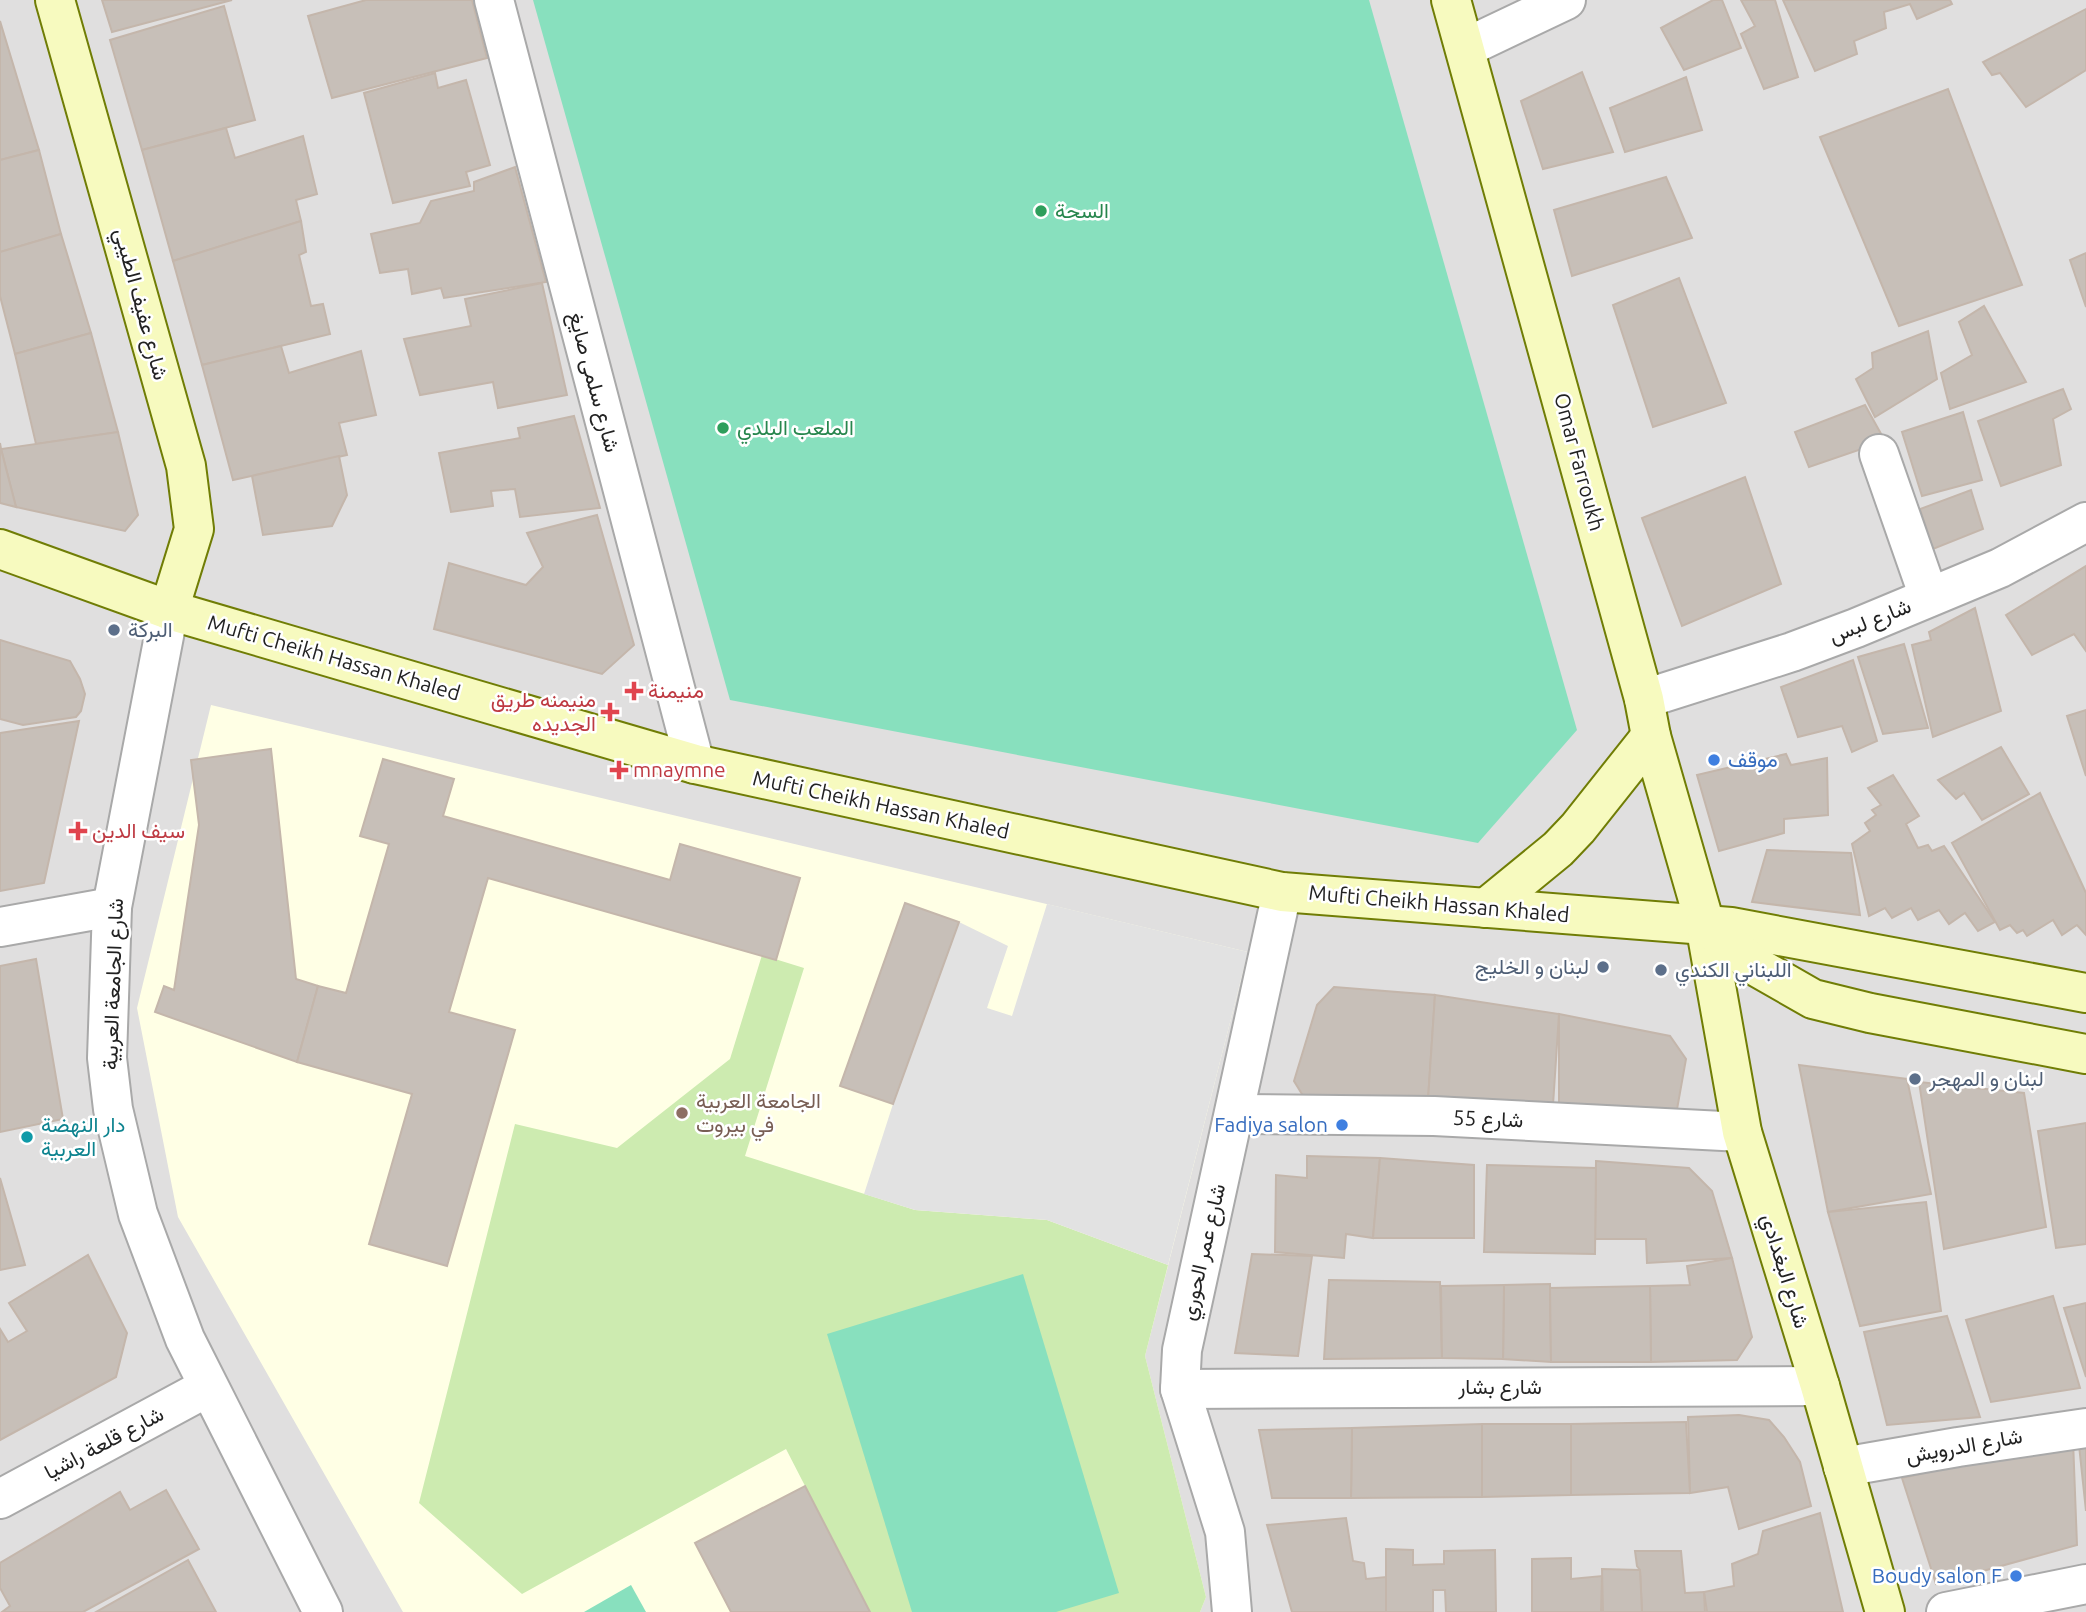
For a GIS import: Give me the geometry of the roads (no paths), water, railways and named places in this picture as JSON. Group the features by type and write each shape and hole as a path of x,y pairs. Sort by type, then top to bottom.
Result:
{"main road":[{"name":"شارع عفيف الطيبي","path":"55,0 186,466 194,529 170,610"},
{"name":"Omar Farroukh","path":"1451,0 1705,924"},
{"name":"Mufti Cheikh Hassan Khaled","path":"0,549 170,610 695,764 1282,892 1731,927 2086,993"},
{"path":"1486,908 1558,849 1578,828 1648,718"},
{"path":"1705,924 1757,967 1813,999 1870,1013 2086,1054"},
{"name":"شارع البغدادي","path":"1705,924 1742,1132 1820,1386 1885,1612"}],"street":[{"name":"شارع سلمى صايغ","path":"494,0 695,764"},
{"path":"1465,48 1566,0"},
{"path":"1879,454 1929,597"},
{"name":"شارع لبس","path":"1648,718 1792,652 2000,568 2086,522"},
{"name":"شارع الجامعة العربية","path":"170,610 111,906 107,1058 113,1109 138,1214 185,1339 323,1612"},
{"name":"شارع عمر الحوري","path":"1232,1612 1225,1532 1180,1389 1182,1350 1282,892"},
{"path":"0,927 111,906"},
{"name":"شارع 55","path":"1234,1114 1434,1116 1742,1132"},
{"name":"شارع بشار","path":"1180,1389 1820,1386"},
{"name":"شارع قلعة راشيا","path":"0,1499 208,1387"},
{"name":"شارع الدرويش","path":"1843,1467 2086,1428"},
{"path":"1946,1612 2086,1584"}],"place":[{"name":"السحة","path":"1041,211"},
{"name":"الملعب البلدي","path":"723,428"},
{"name":"البركة","path":"114,630"},
{"name":"منيمنة","path":"634,691"},
{"name":"منيمنه طريق الجديده","path":"610,712"},
{"name":"موقف","path":"1714,760"},
{"name":"mnaymne","path":"619,770"},
{"name":"سيف الدين","path":"78,831"},
{"name":"لبنان و الخليج","path":"1603,967"},
{"name":"اللبناني الكندي","path":"1661,970"},
{"name":"لبنان و المهجر","path":"1915,1079"},
{"name":"الجامعة العربية في بيروت","path":"682,1113"},
{"name":"Fadiya salon","path":"1342,1125"},
{"name":"دار النهضة العربية","path":"27,1137"},
{"name":"Boudy salon F","path":"2016,1576"}]}
